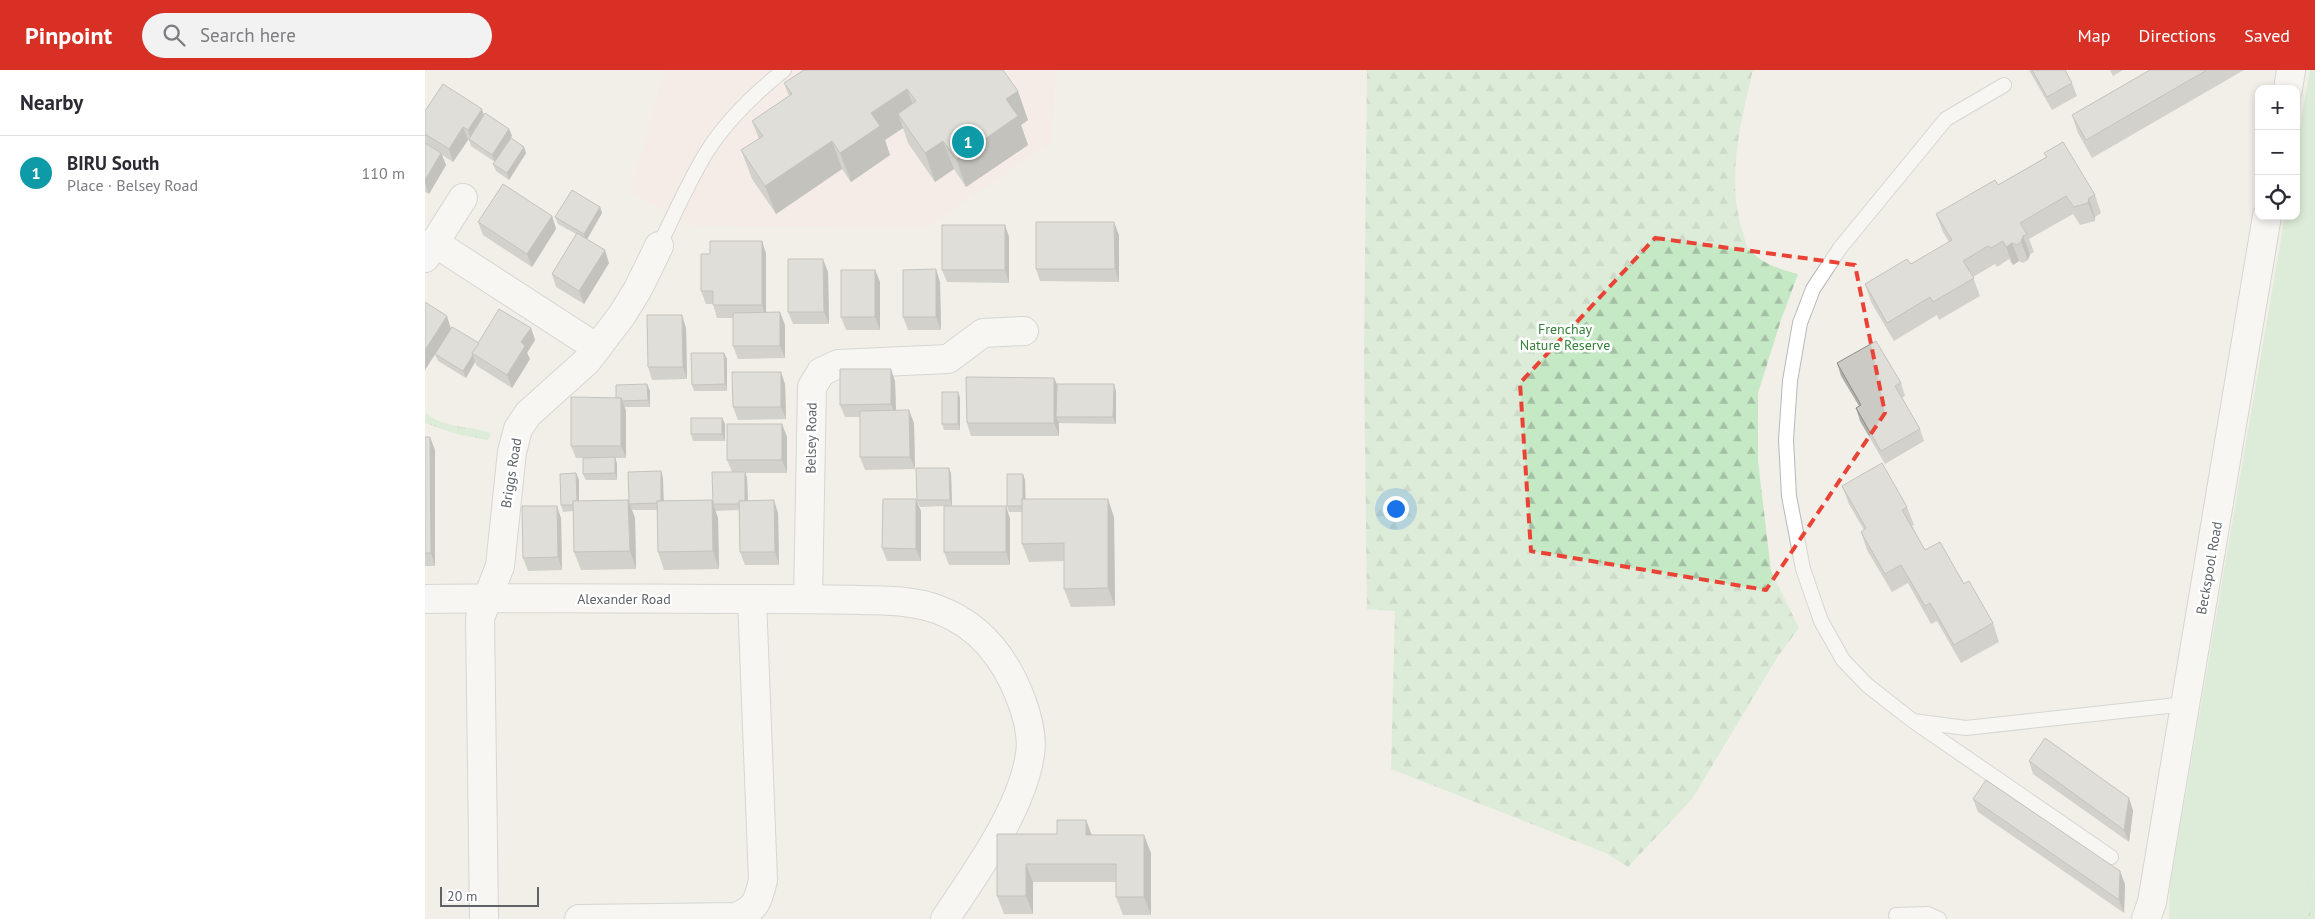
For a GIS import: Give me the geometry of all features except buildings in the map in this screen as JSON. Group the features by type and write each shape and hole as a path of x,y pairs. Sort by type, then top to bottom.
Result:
{"street":[{"path":"2289,85 2291,70"},
{"path":"463,198 430,250 597,348"},
{"name":"Beckspool Road","path":"2150,913 2266,220"},
{"name":"Briggs Road","path":"484,919 480,618 500,566 512,452 518,429 528,414 597,348 626,308 659,246"},
{"name":"Belsey Road","path":"816,599 812,388 821,372 837,364 948,359 983,333 1023,331"},
{"name":"Alexander Road","path":"425,599 816,599 907,601 939,610 963,622 985,638 1001,658 1015,682 1026,712 1031,752 1027,774 1006,820 945,919"},
{"path":"579,919 736,917 749,912 759,898 763,880 752,599"}],"lane":[{"path":"659,246 706,154 720,133 745,104 784,70"},
{"path":"2004,84 1946,119 1840,248 1813,288 1800,323 1790,382 1786,440 1789,496 1803,570 1821,621 1843,660 1867,685 1913,721 2111,857"},
{"path":"1913,721 1965,728 2186,704"},
{"path":"1896,915 1929,914 1939,919"}],"highlighted area":[{"path":"1655,238 1855,265 1885,413 1766,590 1531,551 1520,383"}],"shaded area":[{"path":"665,70 1055,70 1052,141 927,228 691,225 630,192"}],"green space":[{"name":"Frenchay Nature Reserve","path":"1367,70 1753,70 1737,150 1735,191 1737,211 1746,244 1753,254 1771,265 1798,274 1758,393 1758,461 1771,571 1799,628 1778,656 1692,799 1628,867 1606,853 1391,769 1395,611 1367,609 1364,356"},
{"path":"2310,70 2315,70 2315,860 2307,919 2169,919 2170,885 2284,220 2300,220 2300,127"},
{"path":"426,413 441,422 491,433 488,440 456,434 425,423"},
{"path":"2315,860 2315,919 2307,919"}],"place":[{"name":"BIRU South","path":"968,142"}]}
